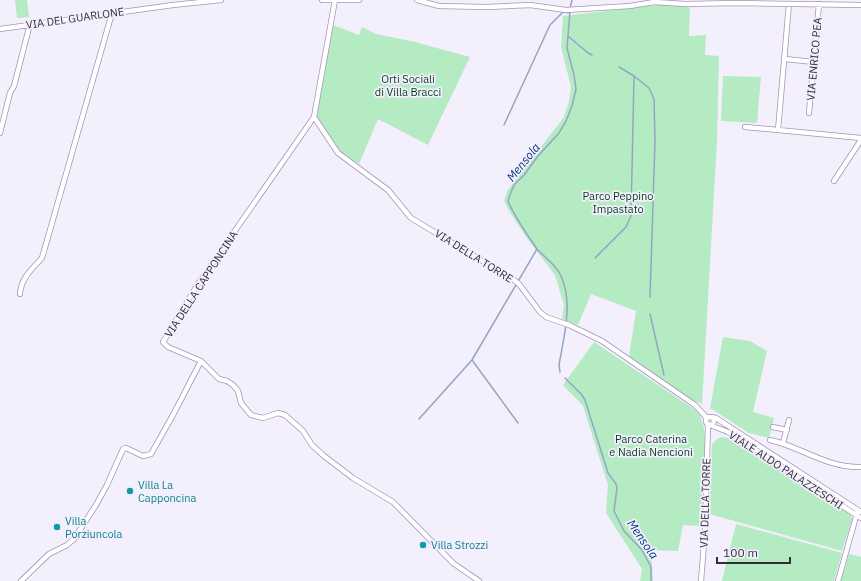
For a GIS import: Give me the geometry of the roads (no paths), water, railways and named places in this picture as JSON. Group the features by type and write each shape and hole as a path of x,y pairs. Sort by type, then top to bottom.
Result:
{"street":[{"name":"VIA DEL GUARLONE","path":"0,29 112,13 221,0"},
{"path":"322,0 359,0"},
{"path":"314,117 334,0"},
{"path":"417,0 439,6 486,7 527,4 566,10 630,6 654,2 685,4 773,2 789,4 819,4 833,2 861,5"},
{"path":"778,130 789,4"},
{"name":"VIA ENRICO PEA","path":"809,113 819,4"},
{"path":"20,294 20,285 28,273 42,258 112,13"},
{"path":"0,133 30,24"},
{"path":"785,59 814,62"},
{"name":"VIA DELLA TORRE","path":"314,117 338,153 388,190 411,218 514,280 519,284 543,314 550,319 569,325 602,341 710,417"},
{"name":"VIA DELLA CAPPONCINA","path":"201,361 165,344 163,342 165,337 198,284 314,117"},
{"path":"745,127 861,139 834,181"},
{"path":"21,581 49,554 74,539 96,505 116,467 123,449 126,448 143,456 151,454 201,361 219,378 233,384 238,391 241,403 251,415 262,418 278,413 285,415 303,432 312,445 324,456 352,478 393,502 453,562 479,581"},
{"path":"709,425 714,422 710,417"},
{"name":"VIALE ALDO PALAZZESCHI","path":"710,417 716,418 748,438 860,511"},
{"path":"783,443 789,420"},
{"name":"VIA DELLA TORRE","path":"701,581 705,531 709,425"},
{"name":"VIALE ALDO PALAZZESCHI","path":"709,425 728,432 861,518"},
{"path":"773,427 787,430"},
{"path":"770,440 783,443 828,463 840,466 861,467"},
{"path":"838,581 856,515 860,511"}],"waterway":[{"name":"Mensola","path":"570,8 572,0"},
{"path":"504,125 550,25 563,12 570,13"},
{"name":"Mensola","path":"560,372 559,365 567,319 564,285 558,270 537,249 517,219 508,201 514,185 559,133 572,106 576,89 567,48 570,12"},
{"path":"568,36 592,55"},
{"path":"619,67 634,76 649,88 654,99 655,141 650,297"},
{"path":"595,258 626,227 631,216 634,76"},
{"path":"419,419 472,360 537,249"},
{"path":"650,314 664,375"},
{"path":"472,360 518,423"},
{"name":"Mensola","path":"565,378 585,400 608,473 616,484 617,488 614,511 624,531 642,550 651,567 651,581"}],"place":[{"name":"Villa La Capponcina","path":"130,491"},
{"name":"Villa Porziuncola","path":"57,527"},
{"name":"Villa Strozzi","path":"423,545"}],"park label":[{"name":"Orti Sociali di Villa Bracci","path":"408,85"},
{"name":"Parco Peppino Impastato","path":"618,202"},
{"name":"Parco Caterina e Nadia Nencioni","path":"651,445"}]}
